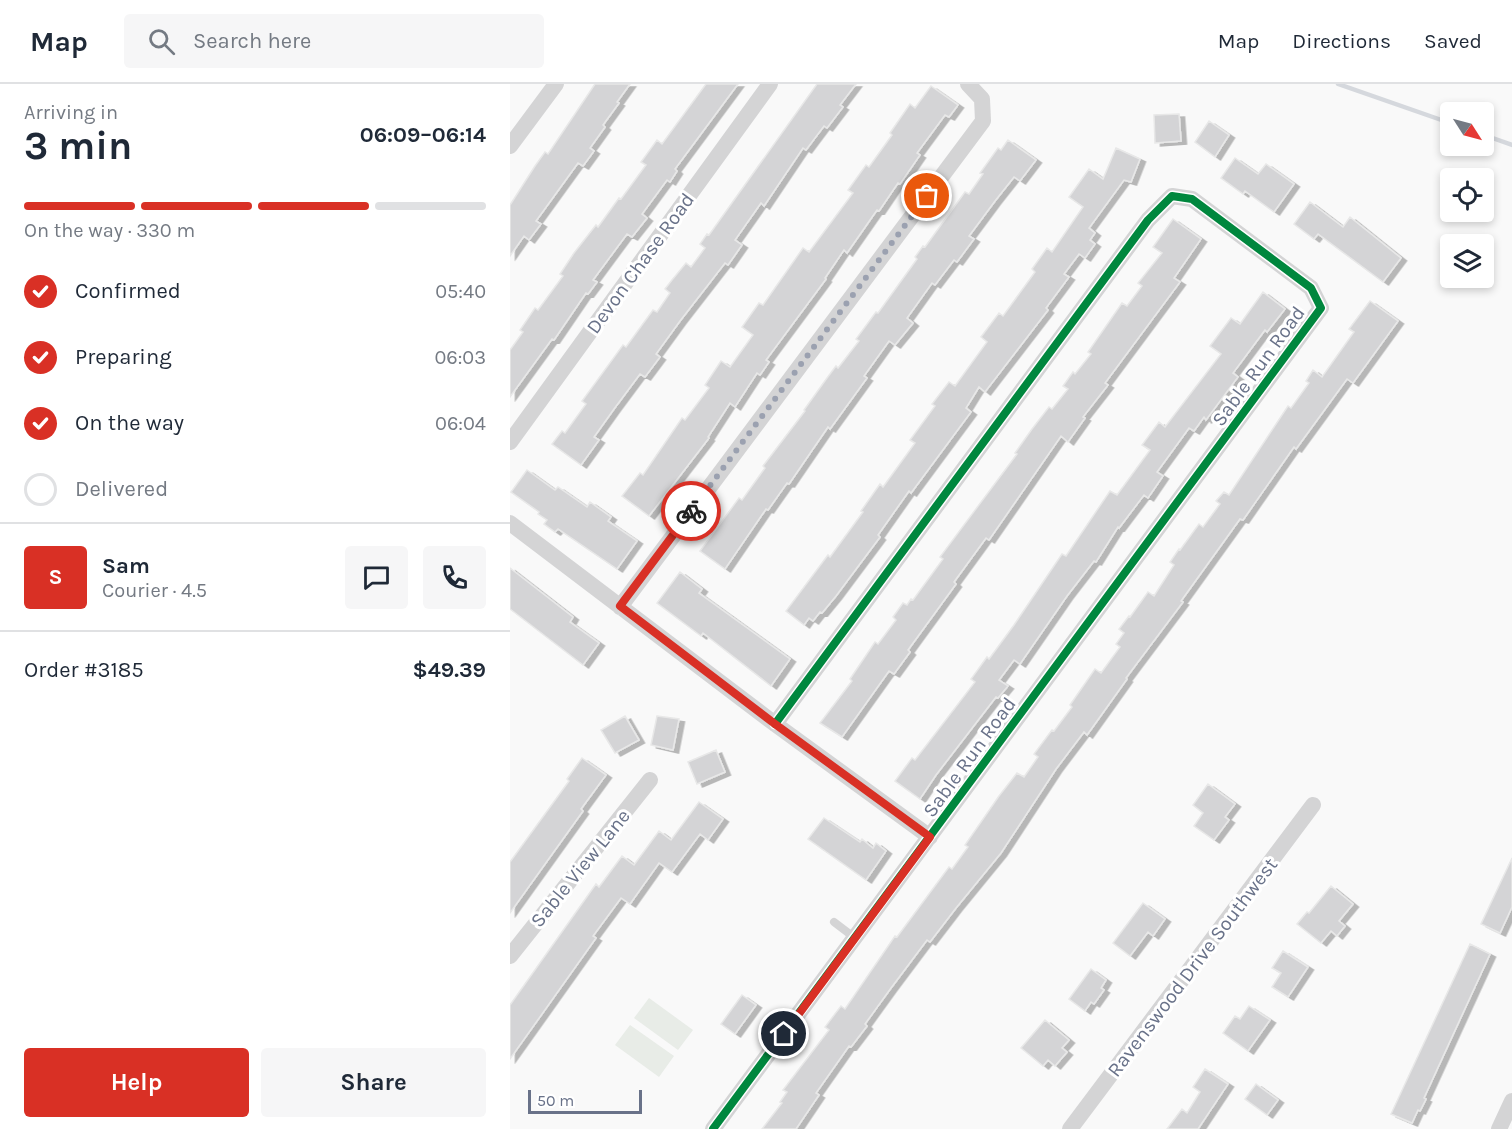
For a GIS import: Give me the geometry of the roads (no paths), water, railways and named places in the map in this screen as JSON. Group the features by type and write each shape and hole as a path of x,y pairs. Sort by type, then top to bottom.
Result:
{"street":[{"path":"510,146 556,84"},
{"name":"Devon Chase Road","path":"510,442 770,84"},
{"path":"620,606 983,121 982,99 968,84"},
{"name":"Sable Run Road","path":"713,1129 1321,308 1311,288 1192,199 1172,196 1148,220 775,724"},
{"path":"510,523 775,724 930,837"},
{"name":"Sable View Lane","path":"510,956 650,780"},
{"name":"Ravenswood Drive Southwest","path":"1070,1129 1313,805"},
{"path":"1499,1129 1512,1101"}],"lane":[{"path":"834,922 856,938"}],"waterway":[{"path":"1338,84 1440,120"},
{"path":"1494,139 1512,145"}]}
